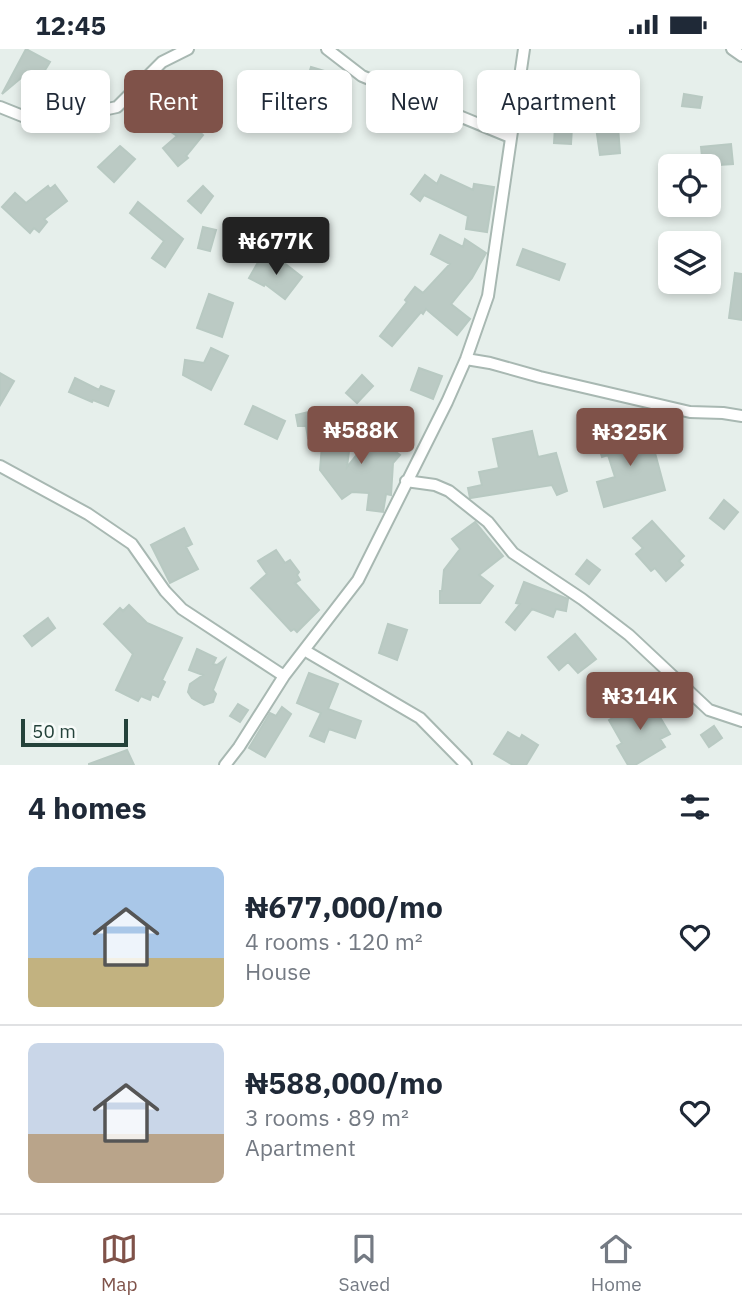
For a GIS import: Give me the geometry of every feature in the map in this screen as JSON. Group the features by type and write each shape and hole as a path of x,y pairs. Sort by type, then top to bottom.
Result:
{"street":[{"path":"0,107 35,121 117,107 162,62 188,49"},
{"path":"327,49 362,76 510,137"},
{"path":"225,765 284,675 358,580 466,359 488,296 524,49"},
{"path":"732,49 742,56"},
{"path":"466,359 690,412 742,416"},
{"path":"0,466 88,515 132,544 165,591 182,609 284,675"},
{"path":"406,481 435,485 449,491 488,522 513,553 582,599 629,635 709,710 742,721"},
{"path":"304,650 420,718 466,765"}],"building":[{"path":"26,49 50,62 45,70 21,70 21,78 2,94"},
{"path":"684,94 702,97 700,108 682,106"},
{"path":"172,133 203,135 186,156 188,158 178,166 163,148 177,136"},
{"path":"555,133 572,133 571,144 554,143"},
{"path":"597,133 618,133 620,153 600,155"},
{"path":"731,144 733,164 721,165 721,154 702,154 701,147"},
{"path":"120,146 135,159 114,182 98,167"},
{"path":"425,175 437,184 441,175 473,190 474,184 494,187 487,232 466,229 468,216 424,195 420,201 411,194"},
{"path":"55,185 67,201 44,219 47,222 39,232 34,228 30,233 2,207 15,193 26,203 48,186 50,189"},
{"path":"203,186 213,196 201,213 188,201"},
{"path":"138,202 183,239 165,267 152,258 164,241 130,213"},
{"path":"203,227 216,230 210,251 198,248"},
{"path":"440,235 463,247 465,239 486,253 472,278 451,304 470,319 457,335 426,309 392,346 380,336 407,302 405,300 415,287 423,293 450,264 431,254"},
{"path":"523,249 565,264 559,280 517,265"},
{"path":"261,257 280,268 284,263 302,277 285,299 265,284 264,286 249,278"},
{"path":"735,273 742,274 742,320 729,318"},
{"path":"209,294 233,303 222,337 197,328"},
{"path":"211,348 228,356 211,390 183,375 185,360 204,363"},
{"path":"419,368 442,376 433,399 411,390"},
{"path":"0,373 14,381 0,405"},
{"path":"362,375 373,386 357,403 346,393"},
{"path":"75,378 99,390 101,386 114,391 108,406 69,392"},
{"path":"253,406 285,421 277,439 245,424"},
{"path":"313,411 319,435 308,438 306,426 298,426 296,415"},
{"path":"648,427 665,490 604,507 597,482 615,477 608,455 602,457 597,441"},
{"path":"391,428 406,442 396,452 400,455 393,463 391,495 386,494 383,512 367,510 369,493 352,492 342,499 320,470 323,432 351,435 347,467 373,434 379,439"},
{"path":"532,431 538,457 556,453 567,491 557,495 552,485 470,498 468,488 482,485 479,472 499,468 493,439"},
{"path":"724,500 738,512 724,529 710,518"},
{"path":"652,521 684,556 679,561 683,565 666,581 655,568 651,571 636,554 643,548 633,538"},
{"path":"475,522 503,556 479,575 493,586 480,603 440,603 444,570 460,549 452,539"},
{"path":"184,528 192,544 186,547 198,569 170,583 151,545"},
{"path":"276,550 285,563 290,560 299,572 297,575 300,580 295,583 319,610 297,632 294,629 291,631 251,588 267,574 258,561"},
{"path":"587,560 600,570 589,584 576,574"},
{"path":"524,582 568,599 566,611 556,609 553,617 532,609 515,630 506,622 520,604 516,603"},
{"path":"129,605 147,623 182,638 162,680 165,682 158,697 152,694 150,700 141,696 138,701 116,690 133,654 104,624 120,608 123,611"},
{"path":"48,618 55,628 32,646 24,636"},
{"path":"388,624 407,630 397,660 379,653"},
{"path":"575,634 596,659 578,673 568,662 559,670 548,657"},
{"path":"197,649 216,658 213,664 217,665 225,659 213,690 216,694 213,702 204,705 192,698 188,692 190,684 203,675 189,670"},
{"path":"309,673 338,684 328,709 361,721 355,738 329,729 324,742 310,736 321,713 297,703"},
{"path":"648,697 670,734 660,739 665,747 635,765 628,765 617,746 622,743 609,720"},
{"path":"238,704 248,710 240,722 230,716"},
{"path":"282,707 291,714 265,757 249,748 270,713 276,716"},
{"path":"714,726 722,738 709,747 701,735"},
{"path":"508,732 520,739 522,735 538,745 526,765 513,765 494,754"},
{"path":"127,750 134,765 89,765 89,764"}]}
